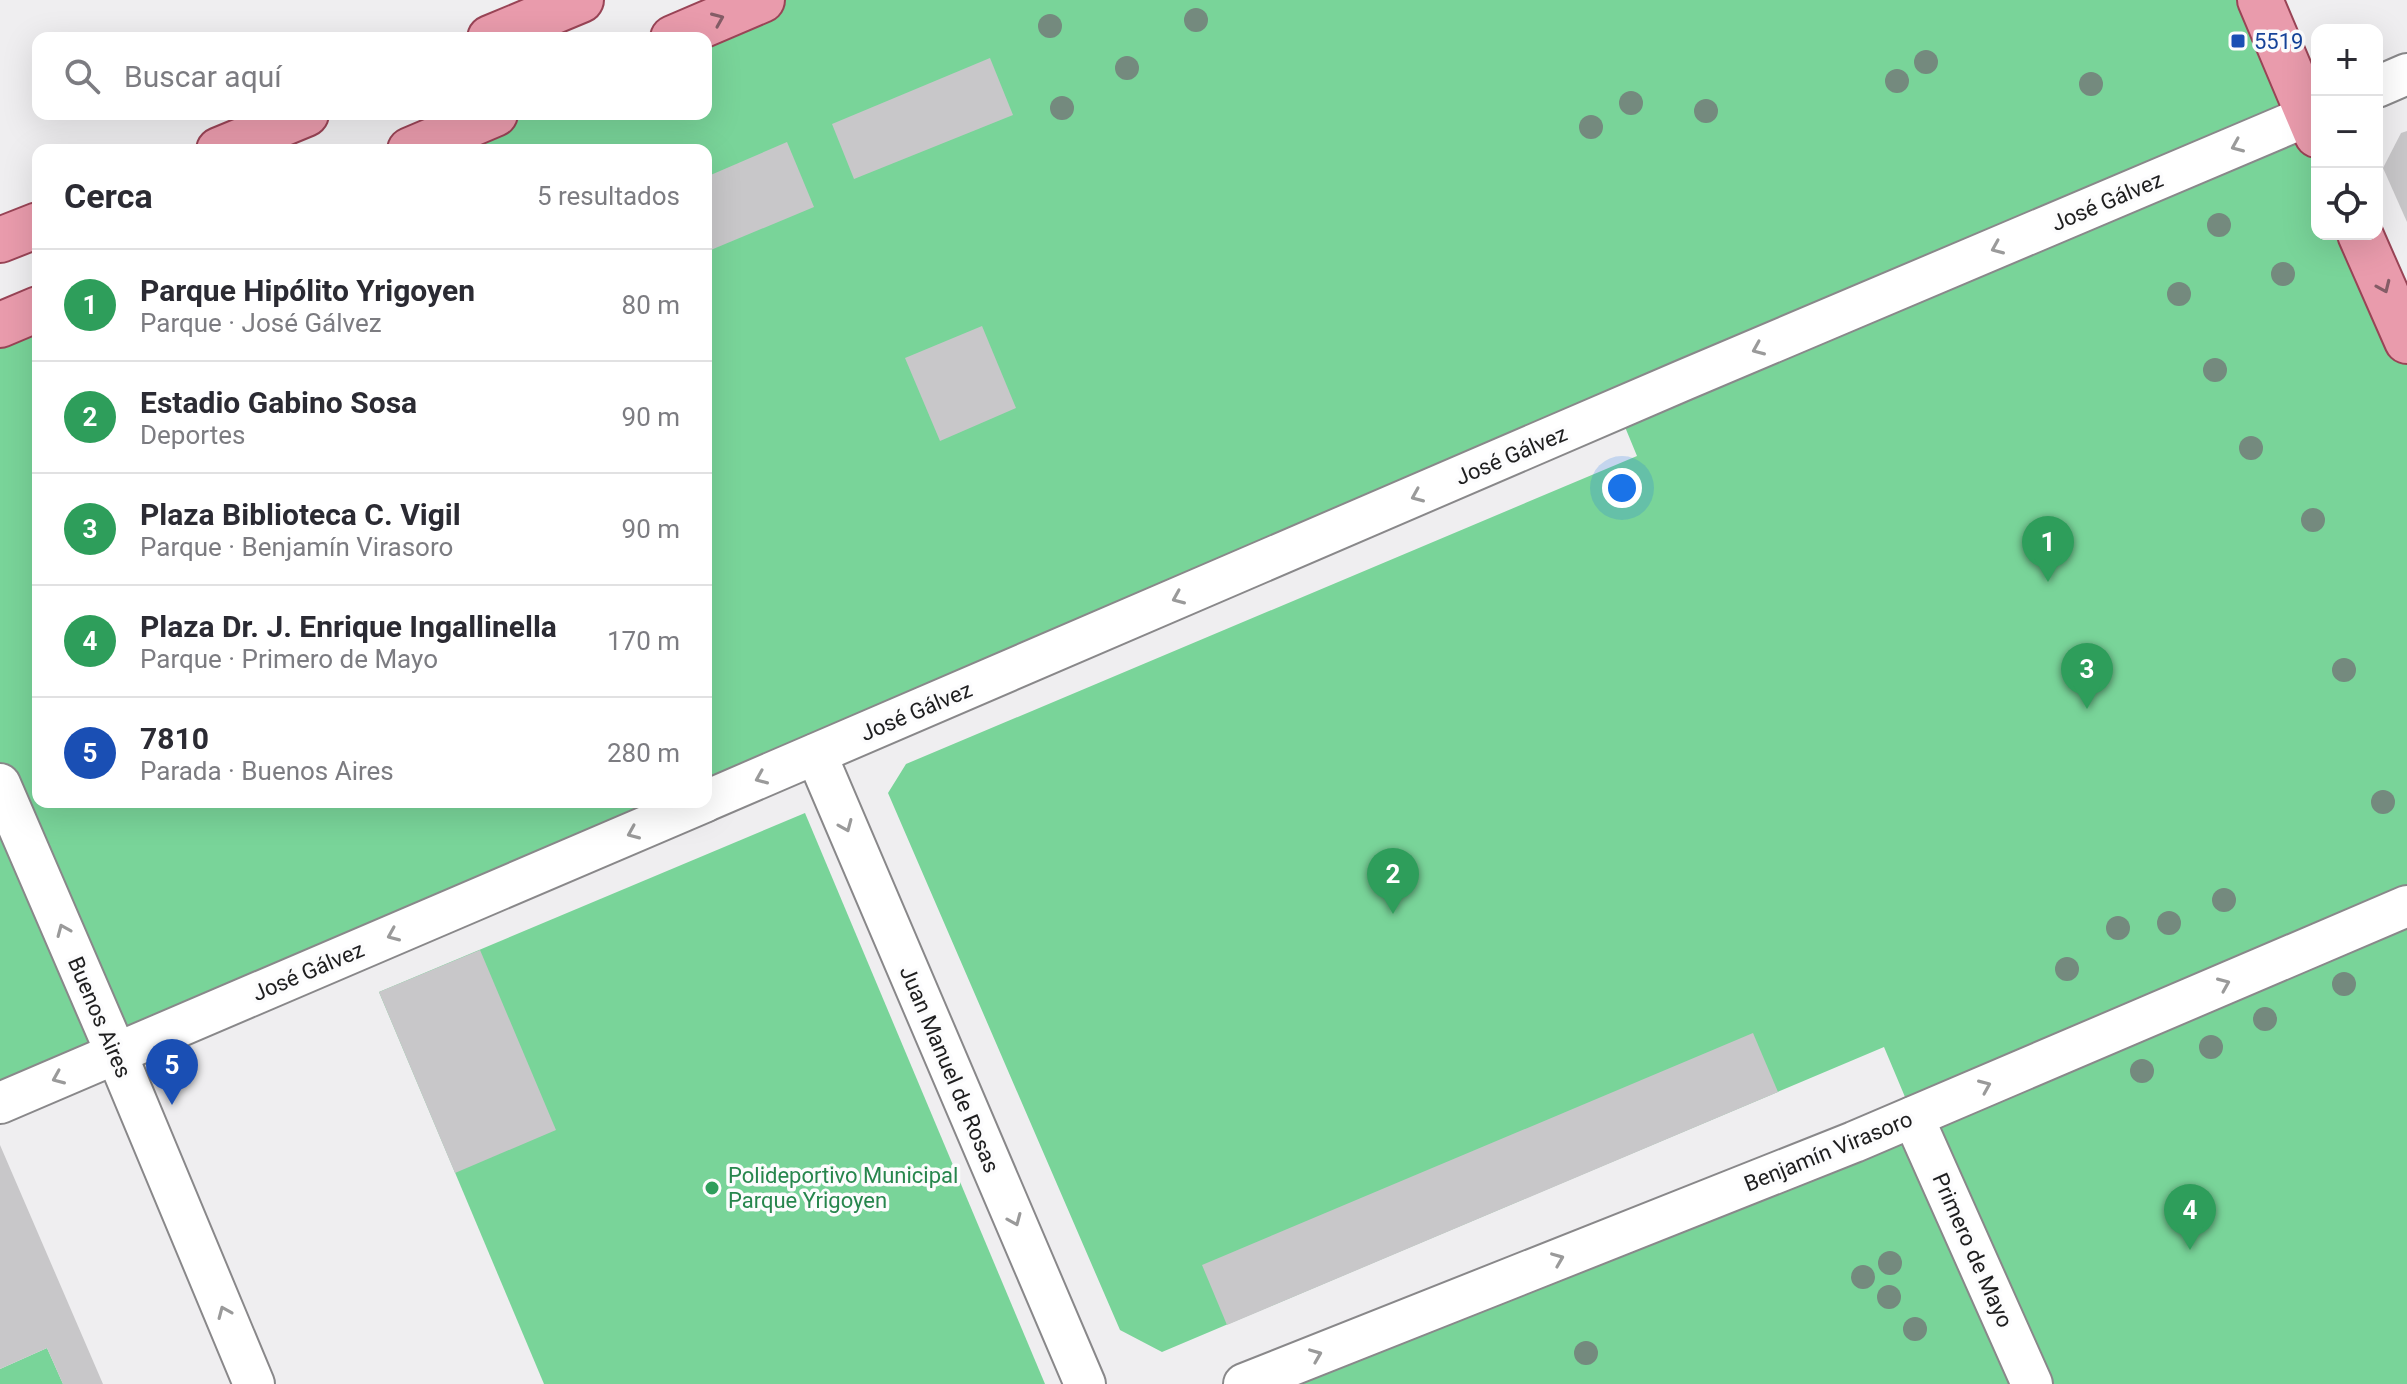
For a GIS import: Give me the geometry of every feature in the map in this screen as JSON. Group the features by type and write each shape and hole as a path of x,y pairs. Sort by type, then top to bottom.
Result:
{"main road":[{"path":"508,26 581,0"},
{"path":"687,32 762,0"},
{"path":"2260,0 2311,114"},
{"path":"234,144 292,120"},
{"path":"424,144 481,120"},
{"path":"0,240 32,227"},
{"path":"2363,240 2407,341"},
{"path":"0,325 32,312"}],"street":[{"path":"2383,84 2407,74"},
{"name":"José Gálvez","path":"712,799 1684,380 2311,122"},
{"name":"Juan Manuel de Rosas","path":"816,754 1085,1384"},
{"name":"Buenos Aires","path":"0,784 254,1384"},
{"name":"José Gálvez","path":"0,1103 691,808"},
{"name":"Benjamín Virasoro","path":"1244,1384 1913,1117 2407,906"},
{"name":"Primero de Mayo","path":"1913,1117 2032,1384"}],"green space":[{"path":"762,0 2260,0 2311,121 2311,240 2363,240 2407,341 2407,1384 1244,1384 1913,1116 1884,1047 1162,1352 1120,1330 888,793 906,764 1637,456 1618,410 712,798 712,144 424,144 481,120 712,120 712,34"},
{"path":"32,312 32,808 690,808 0,1103 0,325"},
{"name":"Polideportivo Municipal Parque Yrigoyen","path":"805,813 1045,1384 544,1384 379,992"},
{"path":"47,1348 63,1384 0,1384 0,1369"}],"building":[{"path":"990,58 1013,115 854,179 832,124"},
{"path":"2407,131 2407,222 2383,168 2401,133"},
{"path":"787,142 814,207 712,250 712,174"},
{"path":"982,326 1016,408 940,441 905,358"},
{"path":"480,950 556,1130 455,1173 379,992"},
{"path":"1753,1033 1778,1092 1227,1325 1202,1265"},
{"path":"0,1145 103,1384 63,1384 47,1348 0,1369"}],"place":[{"name":"5519","path":"2238,41"},
{"name":"Parque Hipólito Yrigoyen","path":"2048,582"},
{"name":"Plaza Biblioteca C. Vigil","path":"2087,709"},
{"name":"Estadio Gabino Sosa","path":"1393,914"},
{"name":"7810","path":"172,1105"},
{"name":"Polideportivo Municipal Parque Yrigoyen","path":"712,1188"},
{"name":"Plaza Dr. J. Enrique Ingallinella","path":"2190,1250"}]}
